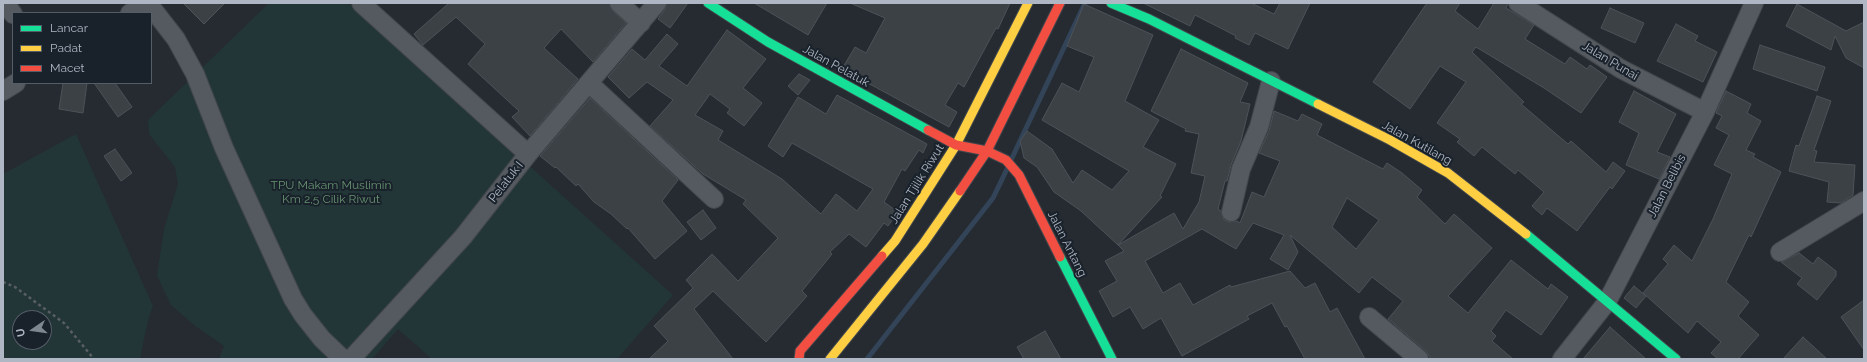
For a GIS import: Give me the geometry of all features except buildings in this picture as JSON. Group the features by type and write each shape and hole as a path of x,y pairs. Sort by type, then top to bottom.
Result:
{"main road":[{"name":"Jalan Pelatuk","path":"708,3 768,42 885,108 956,145 987,151"},
{"name":"Jalan Tjilik Riwut","path":"799,359 800,351 895,240 956,145 1028,3"},
{"path":"830,359 923,244 987,151 1060,3"},
{"name":"Jalan Kutilang","path":"1111,3 1149,19 1390,140 1448,173 1505,216 1676,359"},
{"name":"Jalan Antang","path":"987,151 1006,160 1019,175 1112,359"}],"street":[{"path":"5,3 12,13"},
{"path":"132,12 147,3 176,39 195,74 224,148 293,299 322,340 343,359"},
{"path":"361,3 528,154"},
{"path":"619,3 641,23"},
{"name":"Pelatuk I","path":"351,359 463,237 528,154 657,3"},
{"name":"Jalan Punai","path":"1518,3 1621,69 1705,112"},
{"name":"Jalan Belibis","path":"1562,359 1607,302 1705,112 1754,3"},
{"path":"1231,212 1241,169 1259,127 1266,105 1271,81"},
{"path":"589,83 714,199"},
{"path":"3,91 14,84"},
{"path":"1780,252 1864,201"},
{"path":"1369,317 1419,359"}],"path":[{"path":"3,282 15,287 64,323 94,359"}],"green space":[{"name":"TPU Makam Muslimin Km 2,5 Cilik Riwut","path":"269,3 348,3 673,295 617,359 432,359 398,329 372,359 219,359 224,346 194,325 171,305 157,276 164,229 178,184 175,167 149,134 148,120"},
{"path":"76,134 153,306 148,320 140,359 3,359 3,174"}],"waterway":[{"path":"1012,158 1085,3"},
{"path":"867,359 993,198 1007,169"}],"traffic: fast":[{"path":"708,3 768,42 928,130"},
{"path":"1111,3 1149,19 1318,104"},
{"path":"1526,234 1676,359"},
{"path":"1060,257 1112,359"}],"traffic: slow":[{"path":"882,256 895,241 956,145 1028,3"},
{"path":"1318,104 1390,140 1448,173 1526,234"},
{"path":"830,359 923,244 960,191"}],"traffic: jam":[{"path":"960,191 987,151 1060,3"},
{"path":"928,130 956,145 987,151 1006,160 1019,175 1060,257"},
{"path":"799,359 800,351 882,256"}]}
